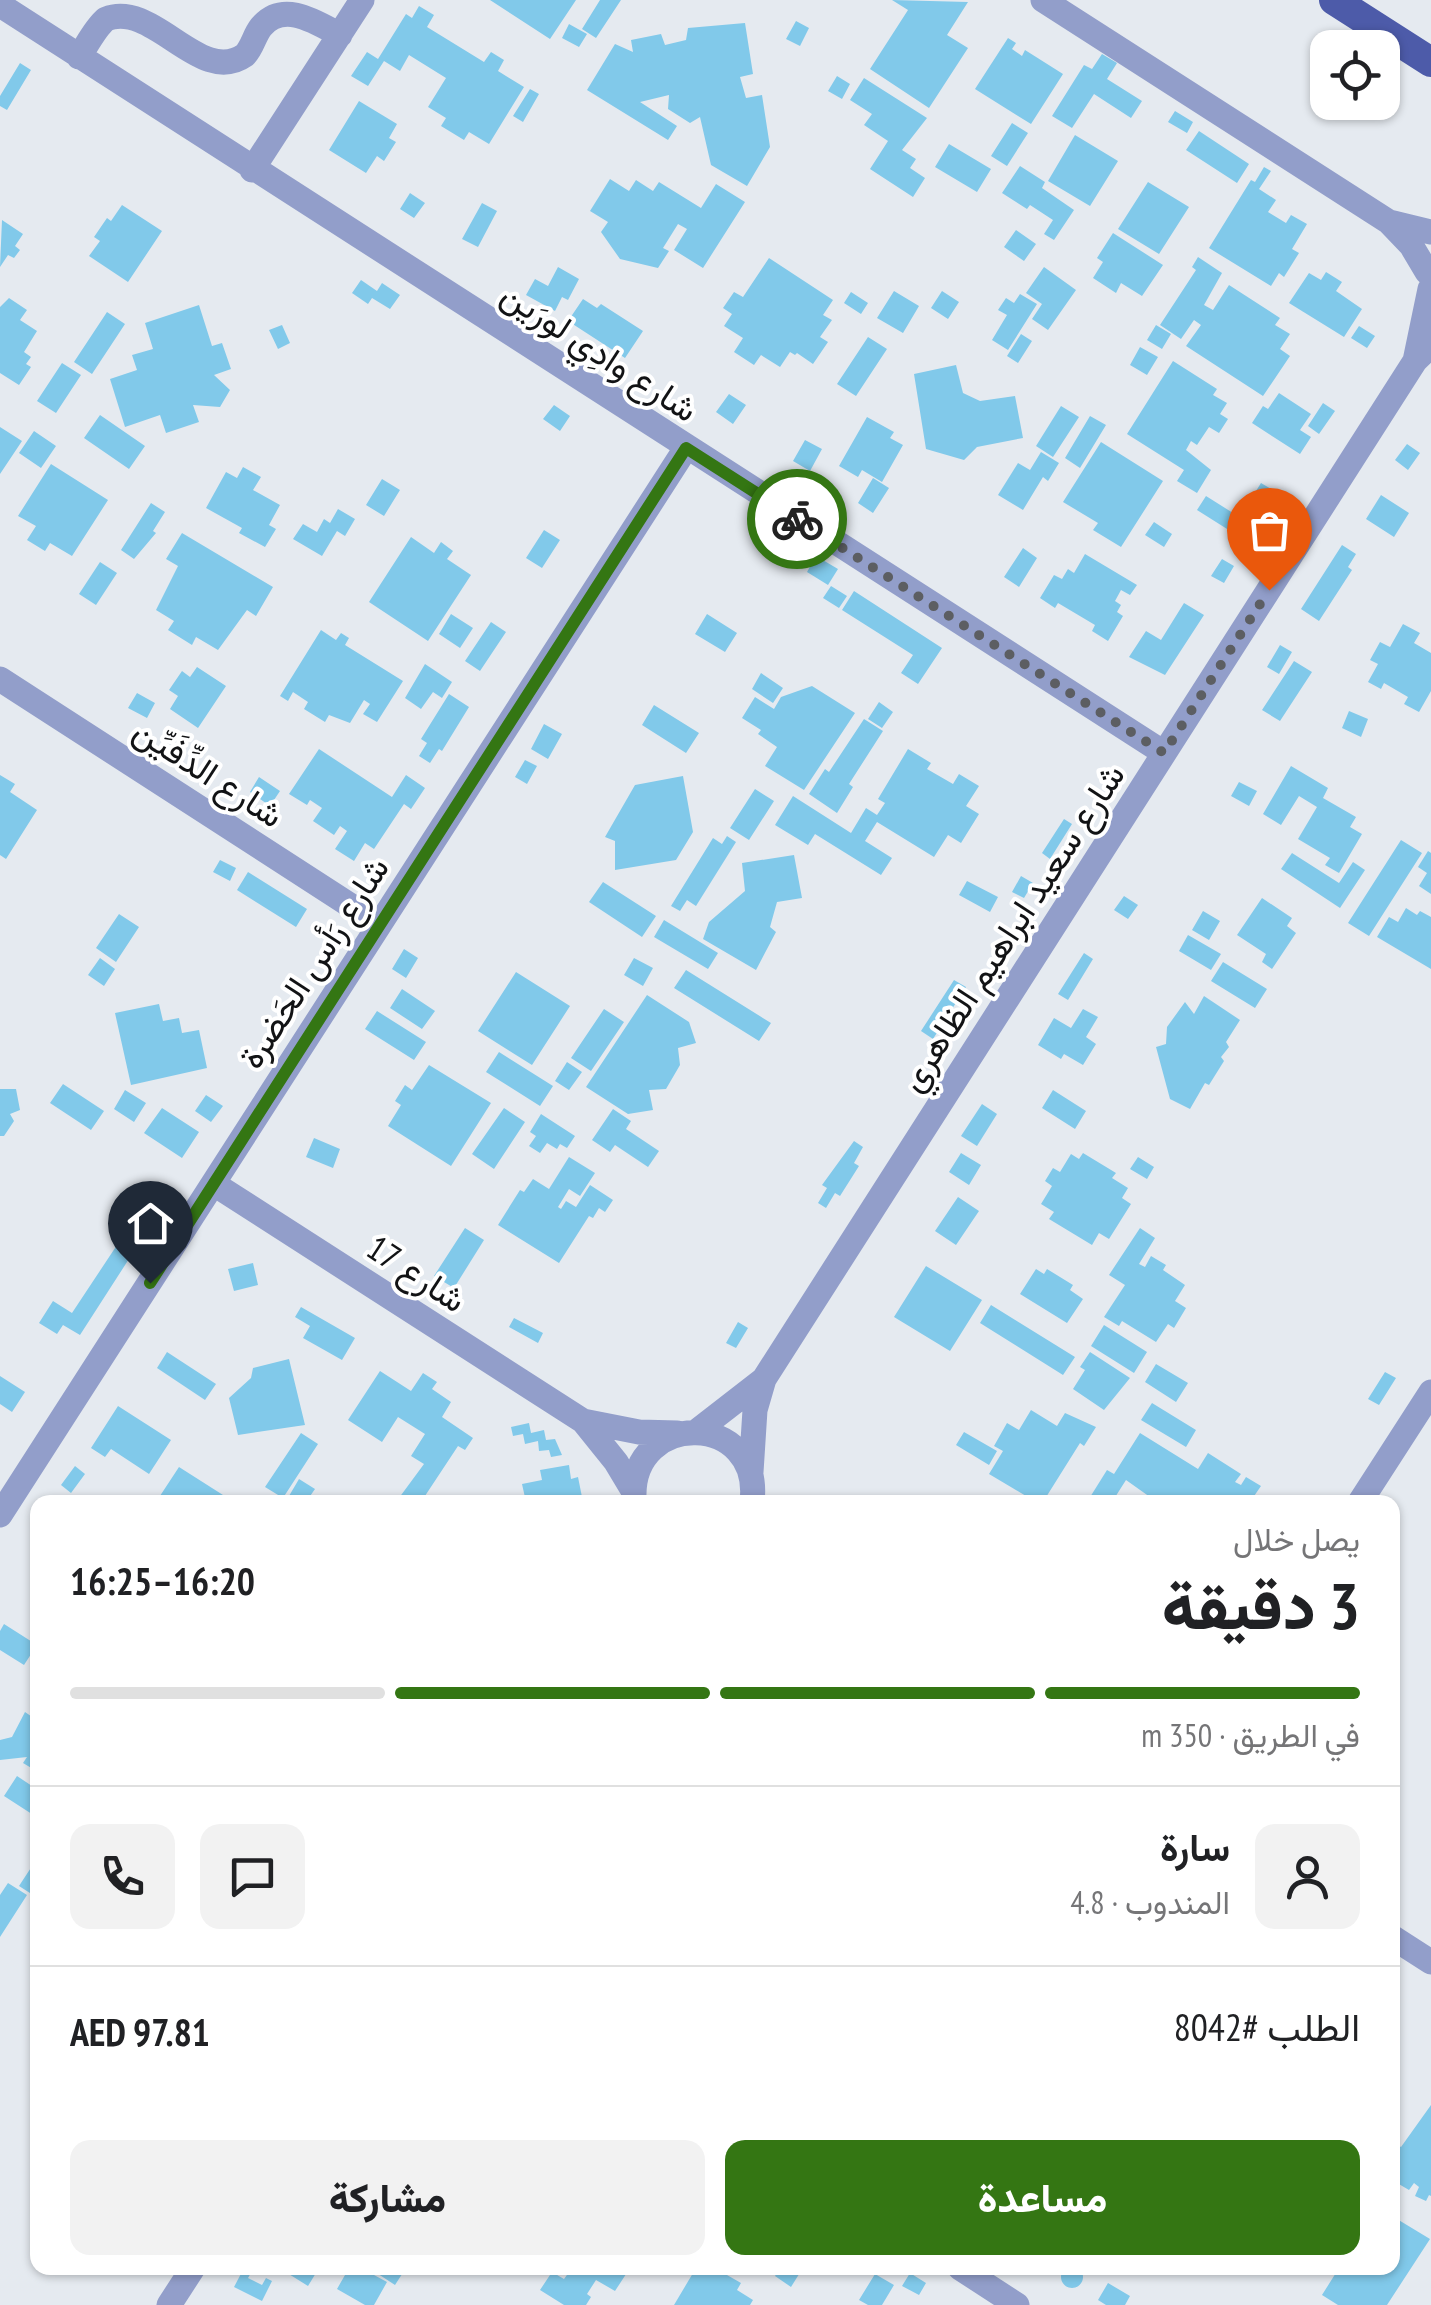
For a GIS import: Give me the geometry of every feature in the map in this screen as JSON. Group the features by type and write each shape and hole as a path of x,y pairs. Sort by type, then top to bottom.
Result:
{"main road":[{"path":"1334,0 1425,60"}],"street":[{"path":"252,170 362,0"},
{"path":"1043,0 1389,222 1411,245 1430,278"},
{"name":"شارع وادِي لورَين","path":"0,6 1164,753"},
{"path":"79,57 103,22 127,12 145,15 210,58 224,62 245,54 260,28 281,14 299,14 340,35"},
{"path":"1389,222 1431,232"},
{"name":"شارع سعيد ابراهيم الظاهري","path":"754,1492 755,1410 764,1379 1423,353 1430,278"},
{"name":"شارع رَأس الحَضرة","path":"0,1515 686,448"},
{"name":"شارع الدِّفَيِّن","path":"0,679 379,924"},
{"name":"شارع 17","path":"214,1184 583,1422 606,1448 633,1495"},
{"name":"شارع سعيد ابراهيم الظاهري","path":"634,1495 636,1476 651,1450 687,1432 764,1379"},
{"path":"1365,1495 1431,1392"},
{"name":"شارع 17","path":"583,1422 640,1432 687,1432"},
{"path":"687,1432 715,1435 731,1444 754,1492"},
{"path":"1400,1942 1431,1962"},
{"path":"169,2305 188,2275"},
{"path":"971,2275 1018,2305"}],"building":[{"path":"490,0 576,0 550,39"},
{"path":"600,0 621,0 596,38 582,29"},
{"path":"892,0 968,2 947,35 968,48 929,108 870,69 908,10"},
{"path":"419,6 434,15 427,27 484,62 491,52 504,60 498,71 524,87 489,144 469,132 464,140 441,126 446,118 428,107 446,78 409,55 400,71 384,61 368,86 351,76 367,52 378,59 406,14 412,18"},
{"path":"796,21 809,28 800,46 786,39"},
{"path":"745,23 753,74 740,77 746,98 762,95 770,147 747,186 711,165 700,117 690,123 668,109 669,95 640,102 677,126 668,140 587,90 615,44 633,52 631,40 661,34 665,45 686,40 688,28"},
{"path":"569,24 587,34 579,47 562,38"},
{"path":"1008,38 1016,43 1012,49 1022,56 1025,50 1063,74 1031,124 975,89"},
{"path":"1102,54 1117,63 1107,79 1142,101 1131,118 1094,94 1072,128 1052,116 1084,65 1092,69"},
{"path":"20,63 31,70 7,110 0,106 0,96"},
{"path":"837,76 850,84 842,99 828,91"},
{"path":"864,78 927,118 902,150 916,159 910,168 925,178 913,197 870,169 888,141 864,125 872,114 850,100"},
{"path":"530,89 539,94 523,122 513,116"},
{"path":"359,101 397,124 389,138 396,142 384,161 377,156 366,173 329,150"},
{"path":"1175,111 1193,122 1187,133 1168,122"},
{"path":"1012,123 1028,133 1007,166 991,156"},
{"path":"1199,131 1249,164 1237,183 1186,150"},
{"path":"1075,135 1118,161 1090,206 1048,181"},
{"path":"949,144 991,169 977,192 935,167"},
{"path":"1020,166 1045,182 1042,188 1074,210 1054,240 1044,234 1053,220 1002,193"},
{"path":"1264,167 1271,171 1259,189 1276,200 1268,212 1286,223 1291,215 1307,224 1292,249 1299,253 1284,277 1279,273 1271,286 1209,248 1251,180 1255,182"},
{"path":"610,179 629,191 636,180 653,191 659,182 701,208 716,184 745,202 703,268 674,250 687,229 678,224 663,248 669,251 658,268 620,259 601,232 608,222 590,211"},
{"path":"1148,182 1189,207 1159,254 1118,229"},
{"path":"410,193 425,203 414,218 400,209"},
{"path":"482,203 497,211 478,247 462,239"},
{"path":"122,205 162,231 128,282 89,256 100,241 94,237"},
{"path":"2,220 23,234 15,246 20,250 14,258 8,255 0,267"},
{"path":"1016,230 1036,244 1024,261 1004,247"},
{"path":"1113,233 1163,265 1142,296 1121,283 1116,293 1093,278 1103,262 1097,258"},
{"path":"1198,257 1222,273 1204,305 1213,310 1229,285 1280,318 1275,325 1290,334 1280,349 1290,356 1263,396 1186,346 1201,325 1194,320 1181,339 1160,325 1196,270 1192,267"},
{"path":"769,258 833,300 823,315 832,320 820,337 828,342 813,364 790,352 780,367 761,355 754,365 734,352 743,338 724,326 732,314 723,308 734,292 743,297"},
{"path":"558,267 579,279 568,300 562,297 555,311 526,295 535,279 548,286"},
{"path":"1044,267 1076,290 1048,330 1032,319 1042,304 1026,293"},
{"path":"1326,272 1342,282 1336,291 1362,309 1344,337 1289,303 1309,273 1321,280"},
{"path":"361,280 377,291 382,283 400,295 390,309 372,298 368,304 352,293"},
{"path":"894,291 919,306 903,333 877,318"},
{"path":"942,291 959,302 948,319 931,308"},
{"path":"851,292 868,303 861,314 844,303"},
{"path":"1020,294 1037,304 1008,350 992,340 1007,315 998,310 1006,298 1014,303"},
{"path":"9,298 27,310 20,320 37,331 24,352 31,357 26,364 31,367 19,385 0,373 0,307"},
{"path":"583,299 597,308 601,304 643,331 625,358 568,321"},
{"path":"199,305 212,346 222,343 231,369 214,375 230,390 220,407 193,405 199,422 166,433 160,415 125,427 110,379 137,370 132,355 153,349 145,323"},
{"path":"107,312 125,324 92,374 74,362"},
{"path":"282,325 290,343 278,349 269,330"},
{"path":"1156,325 1171,334 1162,349 1147,340"},
{"path":"1359,326 1375,336 1367,348 1351,338"},
{"path":"1021,334 1032,341 1018,363 1007,356"},
{"path":"868,337 887,349 856,396 837,384"},
{"path":"1140,347 1158,357 1147,375 1130,365"},
{"path":"1173,361 1217,389 1213,395 1227,403 1220,414 1228,419 1219,433 1209,427 1197,445 1191,441 1186,450 1211,470 1197,493 1177,481 1184,470 1127,434"},
{"path":"62,363 81,375 56,413 37,401"},
{"path":"956,365 963,393 980,401 1015,396 1023,438 977,447 964,460 926,449 914,374"},
{"path":"1279,393 1311,414 1300,430 1311,437 1300,454 1252,423 1263,406 1268,409"},
{"path":"729,394 746,405 733,424 716,412"},
{"path":"1323,403 1335,411 1319,434 1308,426"},
{"path":"554,405 570,416 560,431 543,419"},
{"path":"1061,406 1079,417 1053,457 1036,446"},
{"path":"100,415 145,446 129,469 84,438"},
{"path":"1090,416 1106,425 1080,468 1065,458"},
{"path":"867,417 894,432 890,438 903,445 882,482 862,470 858,477 839,466"},
{"path":"0,427 22,441 0,474"},
{"path":"34,431 56,446 41,468 19,453"},
{"path":"805,440 822,449 810,471 793,461"},
{"path":"1101,442 1163,481 1121,547 1093,530 1098,523 1063,502"},
{"path":"1407,444 1420,453 1408,470 1395,460"},
{"path":"1041,452 1059,463 1048,481 1043,477 1023,510 998,495 1018,463 1030,470"},
{"path":"51,464 108,500 72,556 50,543 45,551 27,540 36,526 18,516"},
{"path":"243,467 261,477 253,490 280,505 269,525 276,529 265,547 239,533 242,528 206,508 226,472 237,478"},
{"path":"873,478 889,488 873,513 858,503"},
{"path":"382,479 400,490 384,516 366,505"},
{"path":"1261,483 1278,493 1269,508 1261,504 1255,513 1246,507"},
{"path":"1381,495 1409,513 1394,537 1366,519"},
{"path":"1206,496 1260,530 1247,550 1231,540 1235,534 1197,510"},
{"path":"151,503 165,512 153,531 156,533 134,559 121,550"},
{"path":"338,509 355,519 345,536 337,531 322,556 293,539 303,524 317,532 324,519 330,523"},
{"path":"1154,522 1172,534 1164,547 1145,535"},
{"path":"544,530 560,540 542,568 526,558"},
{"path":"182,533 273,587 256,616 247,610 218,650 196,637 192,645 168,630 174,621 156,610 178,566 166,559"},
{"path":"411,537 434,553 441,542 453,551 447,559 471,575 428,641 369,602"},
{"path":"1342,545 1356,554 1348,567 1352,570 1319,621 1301,609"},
{"path":"1023,548 1037,558 1019,587 1004,577"},
{"path":"1085,554 1137,585 1130,595 1121,590 1115,601 1121,605 1117,612 1123,616 1108,641 1092,631 1095,625 1058,603 1055,608 1040,598 1054,575 1062,579 1068,569 1074,573"},
{"path":"816,556 838,569 828,585 807,572"},
{"path":"1222,559 1234,566 1224,583 1211,576"},
{"path":"100,562 117,573 96,605 79,594"},
{"path":"831,586 847,596 839,608 823,598"},
{"path":"854,591 942,648 918,684 901,673 913,655 842,610"},
{"path":"1184,603 1204,615 1165,675 1129,657 1146,631 1161,640"},
{"path":"451,614 473,628 460,648 439,634"},
{"path":"707,614 737,633 725,652 695,634"},
{"path":"491,622 506,632 480,671 465,661"},
{"path":"1403,624 1420,633 1414,643 1431,653 1431,691 1419,712 1404,704 1408,697 1384,683 1381,689 1368,682 1378,664 1370,660 1380,642 1390,647"},
{"path":"321,630 336,640 341,633 349,638 345,645 403,681 377,722 363,714 370,704 364,700 350,723 329,715 325,722 304,709 308,702 293,692 288,701 280,696"},
{"path":"1280,645 1292,652 1279,674 1267,667"},
{"path":"1294,661 1312,672 1280,721 1262,710"},
{"path":"425,664 452,682 442,698 433,692 421,709 405,698"},
{"path":"197,667 226,686 198,728 170,709 178,696 169,690 182,671 190,677"},
{"path":"761,673 783,688 773,703 752,689"},
{"path":"812,686 855,713 804,790 765,766 777,747 742,718 755,697 774,709 781,697"},
{"path":"137,693 155,703 147,718 128,708"},
{"path":"449,694 469,707 430,763 419,756 427,743 421,739"},
{"path":"879,702 893,712 882,728 868,719"},
{"path":"654,705 699,733 686,753 642,725"},
{"path":"1349,711 1368,719 1361,737 1342,728"},
{"path":"864,719 883,731 849,784 853,787 837,813 809,794 825,769 829,772"},
{"path":"544,724 562,734 548,759 531,749"},
{"path":"319,749 392,797 406,775 425,788 411,809 404,804 374,849 365,843 354,861 335,849 347,831 340,826 334,835 313,821 322,808 310,800 307,805 289,794"},
{"path":"908,749 931,763 927,769 953,784 959,774 979,786 966,806 979,814 961,843 948,835 934,857 877,822 865,841 892,858 881,875 815,834 808,845 775,825 793,796 851,833 866,808 877,815 885,803 878,799"},
{"path":"525,760 537,766 527,784 515,777"},
{"path":"1291,766 1328,788 1323,798 1356,817 1350,827 1362,834 1339,873 1325,865 1330,858 1298,839 1317,807 1299,796 1281,825 1263,814"},
{"path":"0,775 15,784 10,792 37,810 6,859 0,855"},
{"path":"683,776 693,832 676,860 615,870 615,841 605,837 635,785"},
{"path":"259,777 280,791 270,806 250,792"},
{"path":"1239,782 1257,791 1249,806 1231,796"},
{"path":"755,789 774,801 749,840 730,828"},
{"path":"1064,819 1072,824 1050,859 1042,853"},
{"path":"727,836 736,842 696,906 687,900 680,911 671,906 713,838 722,844"},
{"path":"1401,840 1422,853 1369,936 1348,923"},
{"path":"1428,851 1431,894 1419,886 1427,873 1418,867"},
{"path":"1292,853 1339,883 1353,862 1365,870 1340,908 1281,869"},
{"path":"794,855 802,898 777,902 770,927 776,932 756,970 703,939 709,922 745,891 742,863"},
{"path":"220,860 236,868 230,881 213,872"},
{"path":"248,872 307,909 296,927 237,890"},
{"path":"1021,876 1033,883 1024,898 1012,892"},
{"path":"967,881 998,897 990,912 959,895"},
{"path":"603,882 656,916 642,937 589,902"},
{"path":"1124,896 1138,905 1128,919 1114,910"},
{"path":"1262,898 1292,918 1287,926 1296,933 1272,969 1262,962 1266,954 1237,935"},
{"path":"1406,908 1431,917 1431,969 1377,937 1389,917 1398,922"},
{"path":"1203,911 1220,921 1209,940 1192,930"},
{"path":"119,914 139,927 116,962 96,948"},
{"path":"664,920 718,953 708,969 654,937"},
{"path":"1188,935 1221,954 1211,970 1179,951"},
{"path":"404,949 418,958 406,978 392,969"},
{"path":"1084,953 1093,959 1068,1000 1058,994"},
{"path":"100,958 115,969 104,986 88,975"},
{"path":"634,958 653,968 643,986 624,975"},
{"path":"1223,962 1267,989 1255,1008 1211,981"},
{"path":"686,970 771,1023 759,1041 674,988"},
{"path":"516,972 570,1006 532,1065 478,1031"},
{"path":"954,980 966,987 933,1039 921,1031"},
{"path":"402,989 435,1011 422,1029 390,1008"},
{"path":"647,995 689,1022 696,1043 678,1048 680,1065 666,1089 649,1090 653,1110 628,1114 586,1087"},
{"path":"1204,996 1240,1020 1226,1042 1229,1047 1221,1057 1224,1061 1190,1109 1170,1099 1156,1047 1166,1044 1167,1027 1185,1002 1194,1014"},
{"path":"159,1004 163,1021 179,1018 182,1033 199,1030 207,1068 131,1085 115,1013"},
{"path":"604,1009 624,1022 591,1071 571,1058"},
{"path":"1083,1009 1098,1017 1086,1037 1096,1044 1083,1065 1064,1054 1061,1059 1038,1045 1054,1018 1071,1028"},
{"path":"377,1011 426,1042 414,1060 365,1029"},
{"path":"499,1052 553,1086 540,1106 486,1072"},
{"path":"567,1062 582,1072 569,1090 555,1081"},
{"path":"429,1065 491,1103 451,1166 388,1126 401,1105 395,1101 405,1085 412,1090"},
{"path":"63,1084 104,1111 91,1130 50,1103"},
{"path":"0,1089 16,1089 20,1110 10,1114 14,1121 4,1136 0,1136"},
{"path":"125,1090 146,1103 134,1122 114,1109"},
{"path":"1053,1090 1086,1111 1075,1129 1042,1108"},
{"path":"206,1095 223,1106 211,1122 195,1111"},
{"path":"982,1104 997,1114 977,1146 961,1136"},
{"path":"162,1108 199,1132 182,1158 144,1133"},
{"path":"504,1108 525,1122 494,1169 472,1154"},
{"path":"613,1109 631,1121 626,1129 659,1151 648,1167 615,1145 610,1152 592,1140"},
{"path":"541,1114 575,1136 567,1148 560,1144 557,1149 547,1143 540,1153 529,1146 536,1136 530,1132"},
{"path":"314,1138 340,1149 333,1168 306,1157"},
{"path":"854,1141 863,1147 854,1163 859,1166 840,1196 835,1193 826,1208 818,1203 827,1188 822,1185"},
{"path":"961,1153 981,1165 969,1185 949,1172"},
{"path":"1083,1153 1116,1173 1112,1178 1128,1188 1122,1198 1131,1204 1109,1239 1099,1233 1092,1245 1049,1219 1054,1212 1041,1204 1052,1186 1045,1181 1053,1168 1060,1172 1071,1154 1079,1159"},
{"path":"569,1157 595,1173 580,1196 569,1189 558,1207 561,1209 566,1201 576,1207 590,1185 613,1200 605,1212 599,1208 593,1218 589,1216 559,1263 498,1225 520,1190 524,1192 533,1179 549,1189"},
{"path":"1138,1157 1154,1167 1147,1179 1130,1169"},
{"path":"958,1197 979,1211 956,1245 935,1231"},
{"path":"465,1228 484,1240 454,1288 434,1276"},
{"path":"1140,1228 1155,1238 1139,1264 1145,1267 1151,1256 1185,1285 1175,1301 1186,1308 1174,1328 1168,1324 1156,1342 1122,1321 1119,1326 1104,1317 1125,1285 1109,1275"},
{"path":"121,1239 136,1248 80,1335 63,1325 57,1334 39,1323 53,1301 72,1313"},
{"path":"253,1263 258,1285 234,1291 228,1269"},
{"path":"926,1266 982,1300 950,1351 894,1317"},
{"path":"1036,1269 1044,1274 1047,1269 1073,1285 1070,1290 1083,1299 1067,1323 1020,1294"},
{"path":"991,1305 1075,1357 1063,1375 980,1323"},
{"path":"301,1307 355,1338 342,1360 303,1338 310,1326 295,1317"},
{"path":"514,1318 543,1333 538,1343 509,1327"},
{"path":"738,1322 748,1328 736,1348 726,1343"},
{"path":"1104,1325 1147,1352 1134,1373 1091,1346"},
{"path":"167,1352 216,1384 205,1400 157,1368"},
{"path":"1090,1352 1130,1378 1104,1410 1073,1389"},
{"path":"289,1359 305,1425 238,1435 229,1398 251,1378 253,1368"},
{"path":"1156,1364 1188,1383 1176,1402 1145,1382"},
{"path":"380,1371 411,1391 423,1373 437,1382 432,1389 451,1402 442,1417 473,1438 465,1450 458,1446 426,1495 401,1495 424,1464 411,1456 425,1434 398,1417 382,1442 348,1420"},
{"path":"1385,1372 1396,1378 1379,1405 1368,1399"},
{"path":"0,1376 25,1392 12,1412 0,1404"},
{"path":"1152,1403 1196,1430 1186,1447 1141,1420"},
{"path":"118,1406 171,1440 149,1474 111,1449 105,1457 91,1448"},
{"path":"1031,1410 1057,1426 1065,1413 1096,1427 1084,1446 1080,1443 1047,1495 1024,1495 989,1474 1003,1451 994,1446 1007,1423 1019,1430"},
{"path":"529,1423 531,1433 544,1430 546,1440 555,1439 562,1455 551,1457 549,1450 539,1451 538,1441 525,1444 523,1434 513,1436 511,1427"},
{"path":"964,1432 997,1451 989,1465 956,1445"},
{"path":"301,1433 318,1444 285,1495 265,1487"},
{"path":"1140,1433 1198,1469 1208,1453 1241,1474 1235,1482 1241,1485 1246,1477 1261,1486 1255,1495 1147,1495 1126,1480 1116,1495 1091,1495 1107,1470 1114,1474"},
{"path":"569,1465 571,1479 578,1477 582,1495 524,1495 522,1484 542,1480 540,1470"},
{"path":"75,1466 85,1474 71,1493 61,1485"},
{"path":"179,1467 223,1495 161,1495"},
{"path":"299,1479 315,1489 311,1495 290,1495"},
{"path":"4,1624 30,1641 30,1656 24,1665 0,1650"},
{"path":"25,1712 30,1715 30,1767 23,1763 27,1757 0,1760 0,1740 12,1737"},
{"path":"17,1776 30,1785 30,1813 4,1796"},
{"path":"30,1869 30,1893 19,1886"},
{"path":"8,1883 27,1895 0,1937 0,1895"},
{"path":"1431,2105 1431,2196 1426,2201 1415,2196 1419,2187 1414,2183 1409,2190 1400,2185 1401,2147"},
{"path":"1400,2221 1430,2239 1387,2305 1338,2305 1322,2295 1335,2275 1400,2275"},
{"path":"240,2275 250,2275 248,2278 262,2285 266,2278 272,2281 262,2301 234,2287"},
{"path":"290,2275 315,2275 308,2286"},
{"path":"345,2275 374,2275 387,2282 374,2305 365,2305 337,2289"},
{"path":"380,2275 401,2275 395,2285"},
{"path":"550,2275 564,2279 567,2275 625,2275 615,2291 596,2280 587,2294 591,2297 586,2305 564,2305 540,2290"},
{"path":"692,2275 727,2275 741,2283 737,2290 753,2300 750,2305 674,2305"},
{"path":"776,2275 798,2275 791,2287"},
{"path":"874,2275 894,2285 882,2305 859,2300"},
{"path":"909,2275 926,2283 919,2295 902,2286"},
{"path":"1062,2275 1082,2275 1080,2285 1072,2288 1064,2285 1061,2277"},
{"path":"1108,2283 1130,2296 1125,2305 1106,2305 1098,2300"}],"way so far":[{"path":"797,519 1164,753 1269,590"}],"route":[{"path":"150,1283 686,448 797,519"}]}
